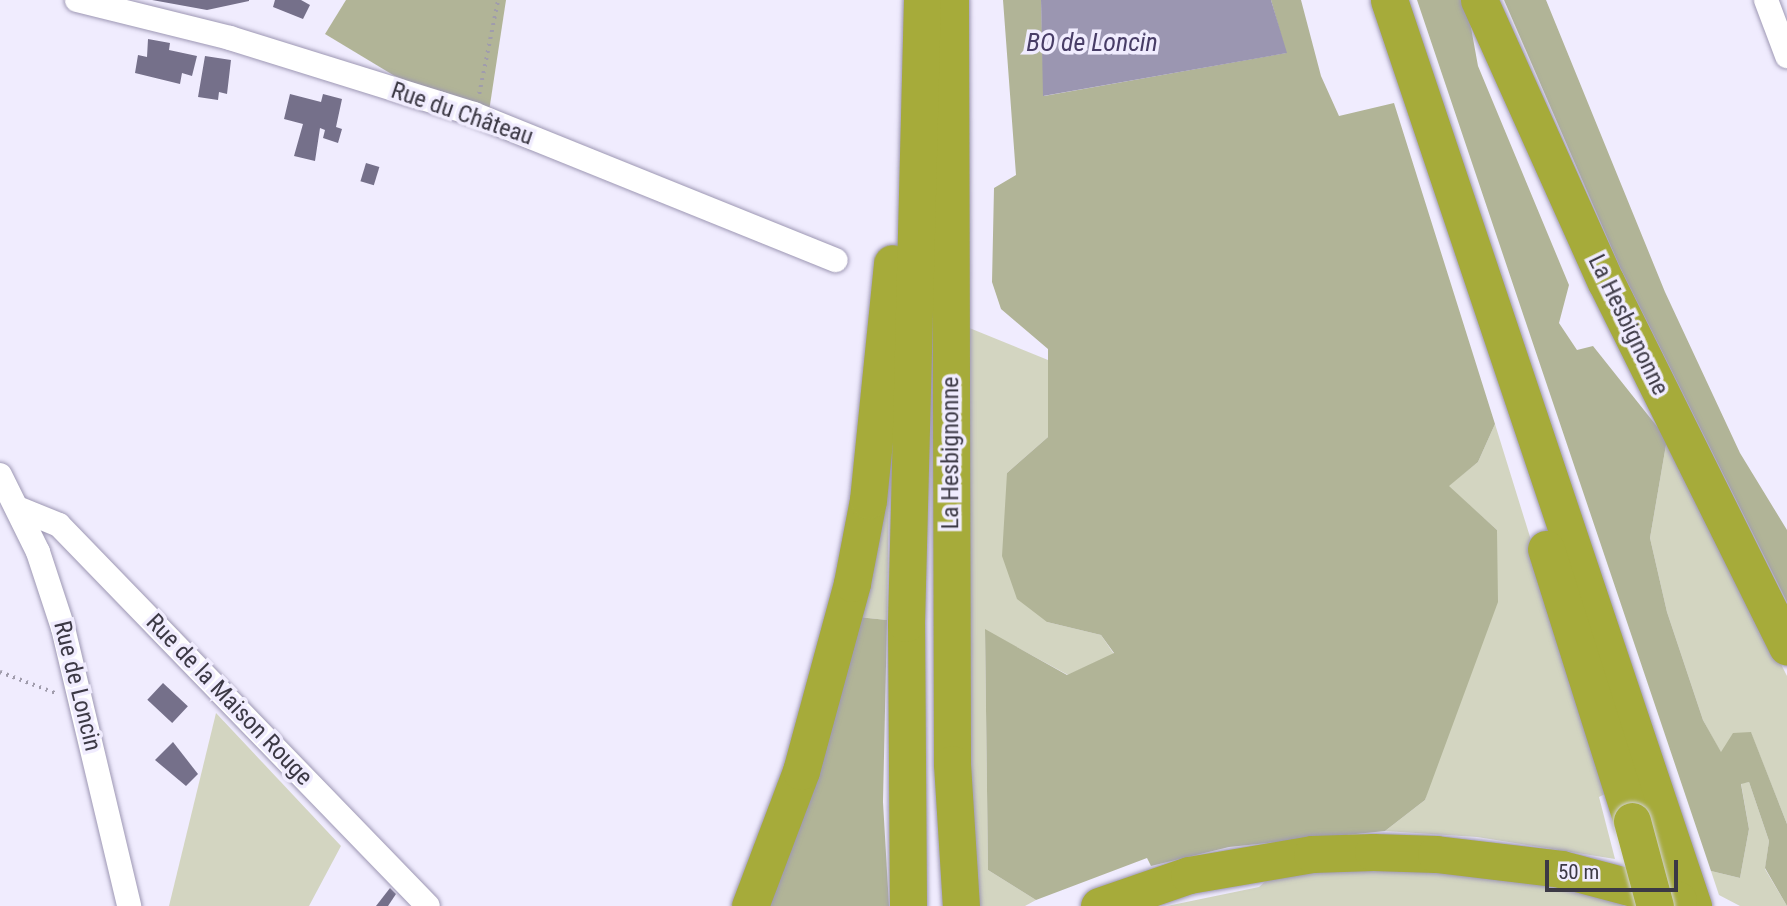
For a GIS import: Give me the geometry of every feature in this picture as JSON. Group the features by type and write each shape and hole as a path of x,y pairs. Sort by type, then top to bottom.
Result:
{"highway":[{"path":"908,906 906,635 922,0"},
{"name":"La Hesbignonne","path":"950,0 952,764 961,906"},
{"path":"1373,0 1632,821 1655,906"},
{"path":"1389,0 1692,906"},
{"name":"La Hesbignonne","path":"1479,0 1606,282 1787,646"},
{"path":"750,906 801,771 852,583 881,392 902,109 920,75"},
{"path":"1099,906 1189,875 1312,854 1373,852 1461,856 1561,869 1669,895 1692,906"}],"street":[{"name":"Rue du Château","path":"76,0 230,38 474,114 836,260"},
{"path":"1766,0 1787,56"},
{"name":"Rue de Loncin","path":"0,475 20,509 51,587 129,906"},
{"name":"Rue de la Maison Rouge","path":"20,509 59,524 428,906"}],"path":[{"path":"474,114 498,0"},
{"path":"0,672 80,698"}],"green space":[{"path":"346,0 506,0 486,131 325,34"},
{"path":"1003,0 1041,0 1044,96 1286,53 1271,0 1301,0 1321,76 1339,116 1394,103 1495,424 1478,462 1449,486 1497,530 1498,602 1425,800 1385,831 1229,847 1151,866 1147,858 1036,900 988,870 985,629 1067,675 1114,653 1101,635 1047,622 1017,599 1002,556 1007,473 1048,437 1048,349 1001,309 992,282 994,188 1016,175"},
{"path":"1417,0 1466,0 1478,66 1569,285 1559,323 1577,350 1593,346 1667,439 1650,538 1667,612 1703,720 1721,752 1733,733 1751,732 1787,824 1787,906 1765,868 1769,841 1749,782 1741,784 1749,829 1740,878 1711,871"},
{"path":"1504,0 1546,0 1665,292 1740,453 1787,530 1787,602 1620,267"},
{"path":"962,325 1048,360 1048,437 1007,473 1047,622 1101,635 1114,654 1068,675 985,630 988,870 1036,900 1025,906 976,906 968,820"},
{"path":"1495,424 1609,792 1599,797 1615,859 1477,837 1385,831 1425,800 1497,530 1448,486 1478,462"},
{"path":"1667,439 1787,676 1787,824 1751,733 1721,753 1703,720 1667,612 1650,538"},
{"path":"883,479 889,479 887,620 858,617"},
{"path":"858,617 887,620 883,802 889,906 764,906"},
{"path":"216,713 341,846 309,906 169,906"},
{"path":"1749,782 1769,841 1765,869 1787,906 1740,906 1719,895 1711,871 1740,878 1749,829 1741,783"},
{"path":"1447,864 1621,897 1624,906 1167,906 1259,887 1276,872"}],"water":[{"name":"BO de Loncin","path":"1041,0 1271,0 1287,53 1043,96"}],"building":[{"path":"152,0 249,0 249,1 207,10"},
{"path":"275,0 301,0 310,5 303,19 273,7"},
{"path":"148,39 170,43 169,50 197,56 192,76 182,73 180,84 135,73 138,55 147,57"},
{"path":"205,56 231,60 227,94 219,92 218,100 198,97"},
{"path":"290,94 321,102 323,94 342,99 336,127 342,129 338,143 323,138 325,130 320,128 315,161 294,156 303,124 284,119"},
{"path":"366,163 379,167 374,185 360,181"},
{"path":"163,683 188,706 172,723 147,700"},
{"path":"173,742 198,774 186,786 155,760"},
{"path":"390,888 396,894 388,906 376,906"}]}
